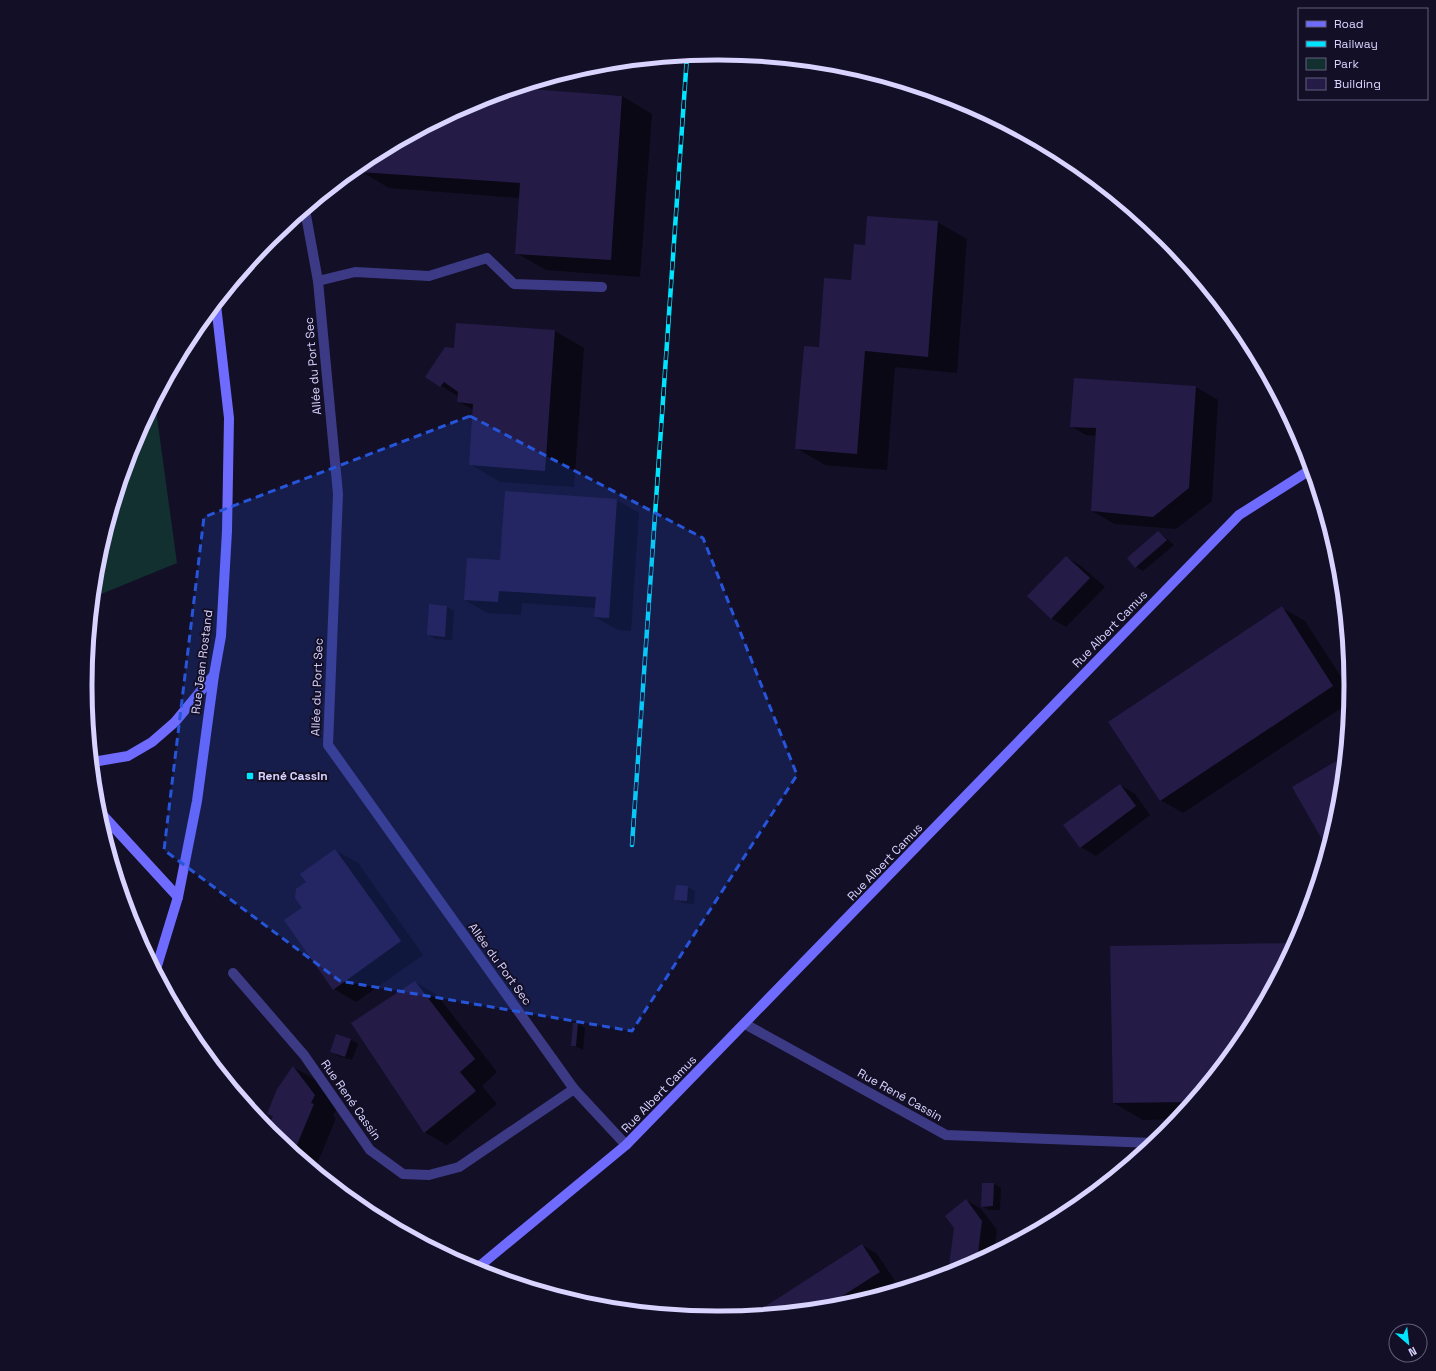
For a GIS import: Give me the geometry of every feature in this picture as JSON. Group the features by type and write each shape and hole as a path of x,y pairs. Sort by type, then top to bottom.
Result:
{"street":[{"name":"Allée du Port Sec","path":"306,215 318,281 338,494 328,745 574,1089"},
{"path":"318,281 355,272 429,276 487,258 514,284 602,287"},
{"name":"Rue Jean Rostand","path":"158,963 178,897 197,802 214,675 222,629 227,531 229,418 217,312"},
{"name":"Rue Albert Camus","path":"482,1264 626,1145 1239,515 1306,473"},
{"path":"97,761 128,756 152,742 175,722 214,675"},
{"path":"108,821 178,897"},
{"name":"Rue René Cassin","path":"232,973 304,1055 370,1150 403,1174 429,1175 459,1167 574,1089"},
{"name":"Rue René Cassin","path":"745,1024 946,1135 1144,1143"},
{"path":"574,1089 626,1145"}],"highlighted area":[{"path":"470,416 703,538 797,775 632,1031 340,981 164,850 204,517"}],"green space":[{"path":"156,411 177,563 100,595 114,524 126,484 140,446"}],"building":[{"path":"530,89 622,96 611,260 515,254 520,183 360,172 405,144 441,125 479,108"},
{"path":"867,216 938,221 928,357 865,351 857,454 795,449 804,346 819,347 824,278 851,280 854,244 865,245"},
{"path":"456,323 555,330 545,471 469,465 473,404 457,402 458,392 444,382 440,387 425,377 445,347 454,348"},
{"path":"1074,378 1196,386 1189,488 1153,517 1091,511 1096,428 1070,427"},
{"path":"505,491 617,499 609,618 594,617 596,597 499,591 498,602 464,600 467,558 500,560"},
{"path":"1158,531 1167,540 1135,568 1127,558"},
{"path":"1066,556 1090,578 1051,619 1027,596"},
{"path":"429,604 447,606 445,637 427,635"},
{"path":"1282,606 1333,686 1160,801 1108,722"},
{"path":"1339,760 1331,808 1323,841 1292,787"},
{"path":"1120,784 1136,806 1080,848 1063,825"},
{"path":"335,849 401,941 333,990 284,920 302,908 295,898 296,889 306,882 300,874"},
{"path":"676,885 688,886 687,901 674,900"},
{"path":"1288,943 1260,998 1238,1033 1214,1066 1184,1102 1113,1103 1110,946"},
{"path":"415,981 475,1059 460,1072 476,1091 424,1133 351,1023"},
{"path":"573,1023 578,1023 576,1046 571,1046"},
{"path":"336,1034 351,1039 345,1057 330,1052"},
{"path":"293,1066 315,1095 311,1103 314,1104 296,1147 270,1122 273,1116 267,1114 277,1089"},
{"path":"982,1183 994,1183 993,1206 981,1207"},
{"path":"966,1199 982,1221 978,1254 949,1266 954,1228 945,1216"},
{"path":"862,1244 880,1272 837,1300 800,1306 768,1309 766,1306"}],"railway":[{"path":"632,845 687,61"}],"place":[{"name":"René Cassin","path":"250,776"}]}
